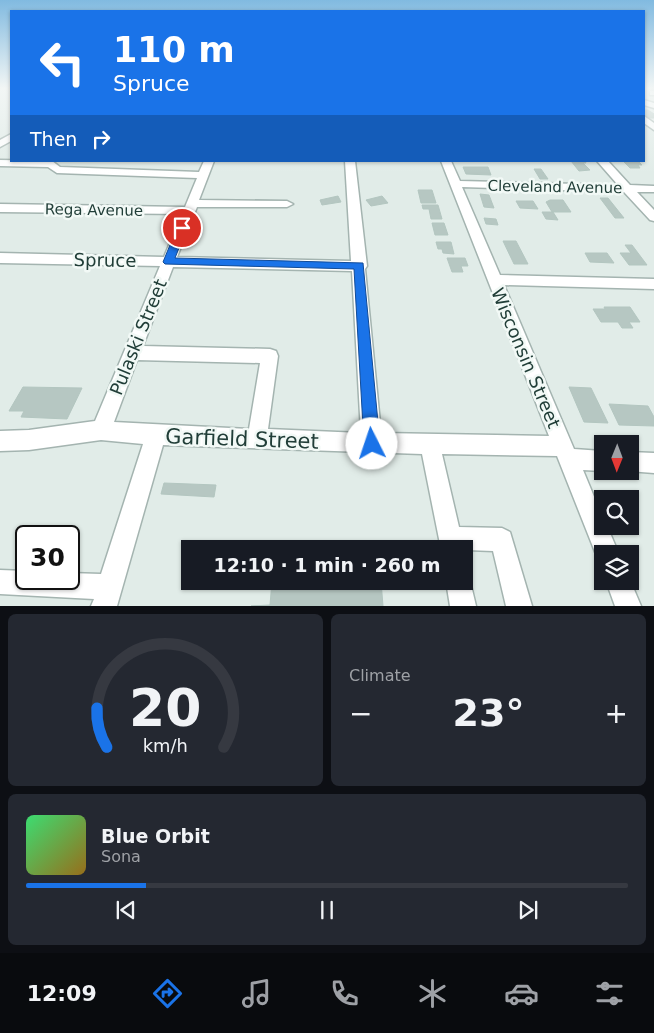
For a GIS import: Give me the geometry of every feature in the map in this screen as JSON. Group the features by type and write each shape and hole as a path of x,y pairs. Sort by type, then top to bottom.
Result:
{"street":[{"path":"350,162 360,266 372,444"},
{"name":"Wisconsin Street","path":"446,162 603,545"},
{"path":"603,162 654,216"},
{"path":"0,163 51,164 56,170 206,168"},
{"name":"Pulaski Street","path":"101,430 206,168"},
{"name":"Cleveland Avenue","path":"455,184 654,189"},
{"name":"Rega Avenue","path":"0,208 191,207 288,204"},
{"name":"Spruce","path":"0,258 360,266"},
{"path":"494,280 654,284"},
{"path":"132,353 270,356 257,439"},
{"name":"Garfield Street","path":"0,441 29,440 101,430 156,435 372,444 430,444 566,452 594,459"},
{"path":"0,582 107,596 156,435"},
{"path":"430,444 451,540"},
{"path":"639,462 654,463"},
{"path":"473,542 502,540 520,606"},
{"path":"459,590 462,606"},
{"path":"622,590 628,606"}],"building":[{"path":"572,162 586,162 583,163 590,170 579,171"},
{"path":"624,162 639,162 642,165 638,165 640,168 630,168"},
{"path":"463,167 488,167 491,175 466,174"},
{"path":"534,169 541,169 548,179 540,179"},
{"path":"418,190 432,190 436,203 421,203"},
{"path":"480,194 489,195 494,208 484,207"},
{"path":"338,196 341,202 322,205 320,200"},
{"path":"382,196 388,203 371,206 366,200"},
{"path":"600,198 608,198 624,218 615,218"},
{"path":"550,200 563,200 571,212 552,212 546,202"},
{"path":"516,201 533,201 538,209 520,208"},
{"path":"422,205 438,205 442,219 431,219 429,209 423,209"},
{"path":"542,212 553,212 558,220 546,219"},
{"path":"484,218 496,219 498,225 486,224"},
{"path":"432,223 444,223 448,235 435,235"},
{"path":"503,241 516,241 528,264 514,264"},
{"path":"436,242 451,242 454,254 443,253 442,249 438,249"},
{"path":"625,245 632,245 647,265 629,265 620,253 631,253"},
{"path":"585,253 607,253 614,263 590,262"},
{"path":"447,258 465,258 468,266 461,266 463,272 452,272"},
{"path":"604,307 630,307 640,322 629,322 633,328 622,328 618,322 601,322 593,309 605,309"},
{"path":"23,387 82,388 67,419 21,417 24,411 9,411"},
{"path":"569,387 591,388 608,423 584,422"},
{"path":"609,404 648,406 654,417 654,426 619,425"},
{"path":"164,483 216,485 214,497 161,494"},
{"path":"271,590 382,590 383,606 251,606 270,605"}],"route":[{"path":"182,228 168,262 360,266 372,444"}]}
